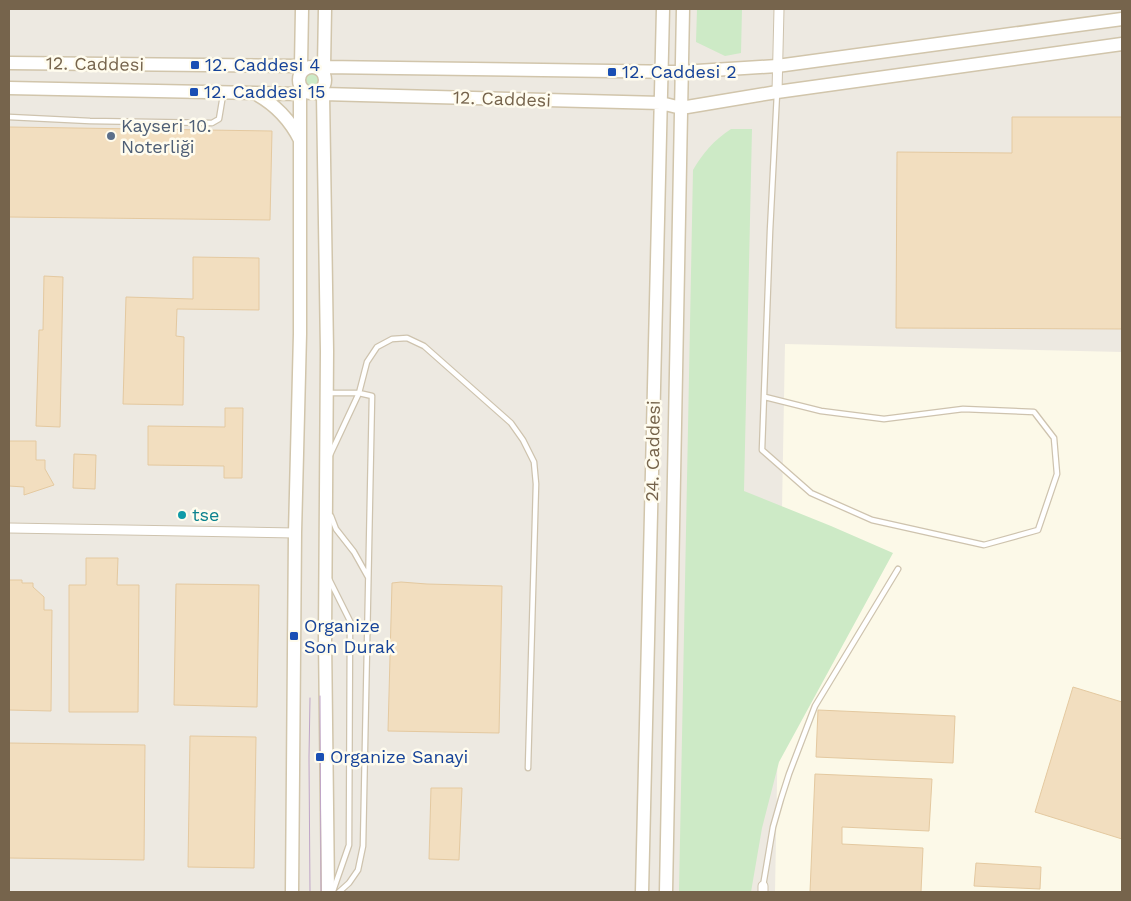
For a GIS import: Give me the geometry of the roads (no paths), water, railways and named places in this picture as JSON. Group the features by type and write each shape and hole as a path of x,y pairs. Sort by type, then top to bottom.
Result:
{"street":[{"path":"292,892 295,533 300,334 300,141 302,92 299,78 302,68 302,9"},
{"path":"325,9 322,68 325,83 322,92 327,351 325,638 328,892"},
{"name":"24. Caddesi","path":"642,892 663,9"},
{"name":"24. Caddesi","path":"666,892 683,9"},
{"path":"777,92 779,9"},
{"name":"12. Caddesi","path":"322,68 681,72 777,66 1122,19"},
{"path":"681,108 777,92 1122,44"},
{"name":"12. Caddesi","path":"9,63 302,68"},
{"path":"302,68 322,68"},
{"name":"12. Caddesi","path":"9,88 253,93 302,92"},
{"path":"302,92 312,94 322,92"},
{"name":"12. Caddesi","path":"322,92 661,103 681,108"},
{"path":"253,93 274,106 282,114 300,141"},
{"path":"9,528 295,533"}],"lane":[{"path":"9,117 90,121 212,123 219,118 224,92"},
{"path":"765,397 821,411 884,419 963,409 1034,412 1054,438 1057,474 1038,530 984,545 872,520 811,493 762,450 777,92"},
{"path":"326,463 359,393 366,362 377,347 392,339 407,338 424,346 511,423 523,440 534,462 536,484 528,768"},
{"path":"327,393 359,393 372,396 363,846 358,870 340,892"},
{"path":"326,504 336,529 354,552 368,578"},
{"path":"763,889 767,857 780,798 815,706 898,569"},
{"path":"325,571 350,621 349,845 332,892"}],"tram line":[{"path":"320,696 321,892"},
{"path":"310,698 310,892"}],"place":[{"name":"12. Caddesi 4","path":"195,65"},
{"name":"12. Caddesi 2","path":"612,72"},
{"name":"12. Caddesi 15","path":"194,92"},
{"name":"Kayseri 10. Noterliği","path":"111,136"},
{"name":"tse","path":"182,515"},
{"name":"Organize Son Durak","path":"294,636"},
{"name":"Organize Sanayi","path":"320,757"}]}
